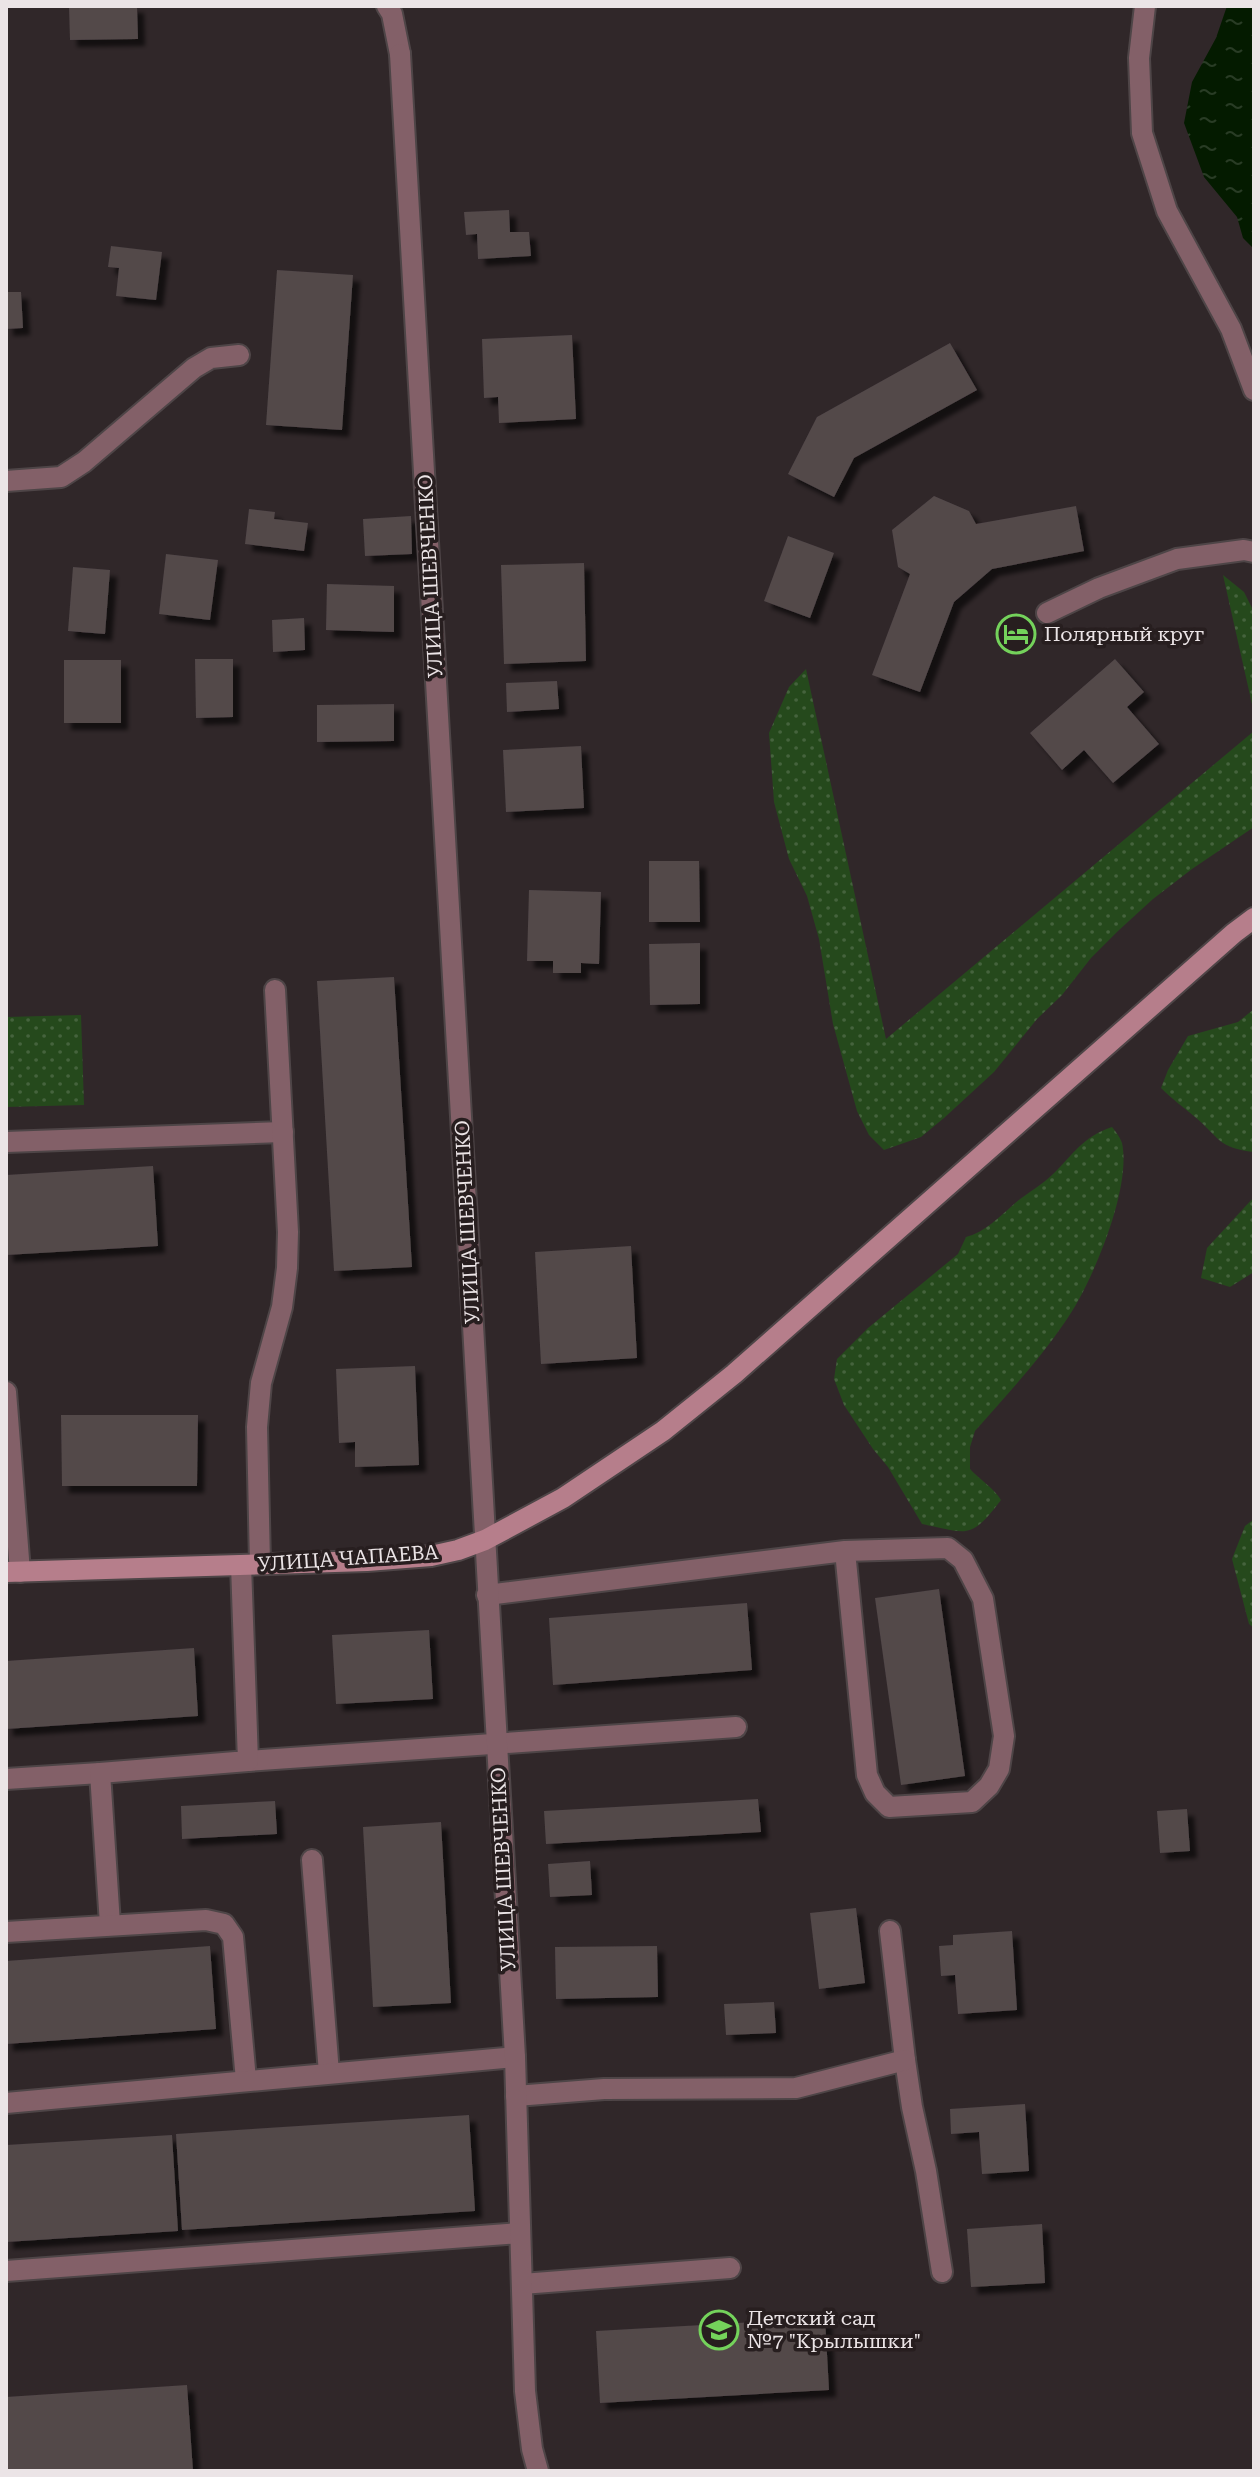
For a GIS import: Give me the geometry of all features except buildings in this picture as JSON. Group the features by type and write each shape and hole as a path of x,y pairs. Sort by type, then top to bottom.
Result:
{"main road":[{"name":"УЛИЦА ЧАПАЕВА","path":"13,1572 367,1561 431,1556 485,1540 563,1498 663,1431 734,1374 1254,918"}],"street":[{"name":"УЛИЦА ШЕВЧЕНКО","path":"387,6 392,14 400,54 515,2057 525,2391 538,2471"},
{"path":"1145,6 1139,58 1142,133 1167,211 1231,329 1254,390"},
{"path":"6,481 61,477 84,462 194,368 211,358 239,355"},
{"path":"1047,613 1099,588 1177,559 1244,550 1254,552"},
{"path":"248,1761 250,1565 257,1427 261,1383 282,1307 287,1268 288,1232 275,990"},
{"path":"6,1142 283,1132"},
{"path":"6,1392 13,1572"},
{"path":"487,1595 845,1551 948,1548 963,1560 983,1599 1004,1736 999,1769 989,1786 972,1802 889,1807 875,1793 867,1775 845,1551"},
{"path":"6,1779 736,1727"},
{"path":"100,1773 110,1924"},
{"path":"312,1860 329,2073"},
{"path":"6,1932 206,1920 224,1924 233,1937 246,2080"},
{"path":"890,1931 912,2107 942,2272"},
{"path":"6,2103 515,2057"},
{"path":"516,2096 604,2089 796,2088 905,2060"},
{"path":"6,2271 520,2233"},
{"path":"522,2284 730,2268"}],"green space":[{"path":"1223,575 1244,592 1254,612 1254,713"},
{"path":"806,669 886,1039 1254,731 1254,827 1192,869 1118,931 1037,1019 994,1072 944,1118 921,1137 884,1150 869,1135 857,1111 833,1024 819,939 807,896 789,859 774,802 769,733 789,687"},
{"path":"1254,1009 1254,1152 1233,1148 1220,1141 1161,1088 1188,1036 1238,1022"},
{"path":"81,1015 84,1105 6,1107 6,1017"},
{"path":"1112,1127 1122,1143 1124,1162 1115,1209 1098,1261 1065,1322 975,1431 970,1447 970,1469 1001,1500 982,1522 967,1531 922,1524 888,1467 844,1405 834,1379 837,1359 868,1328 958,1254 966,1237 991,1224 1048,1178 1086,1141"},
{"path":"1254,1197 1254,1272 1230,1287 1201,1278 1207,1248"},
{"path":"1254,1519 1254,1628 1249,1624 1232,1559 1245,1526"}],"water":[{"path":"1227,6 1254,6 1254,249 1243,238 1237,217 1204,177 1184,123 1192,82 1216,38"}],"place":[{"name":"Полярный круг","path":"1016,634"},
{"name":"Детский сад №7 \"Крылышки\"","path":"719,2330"}]}
